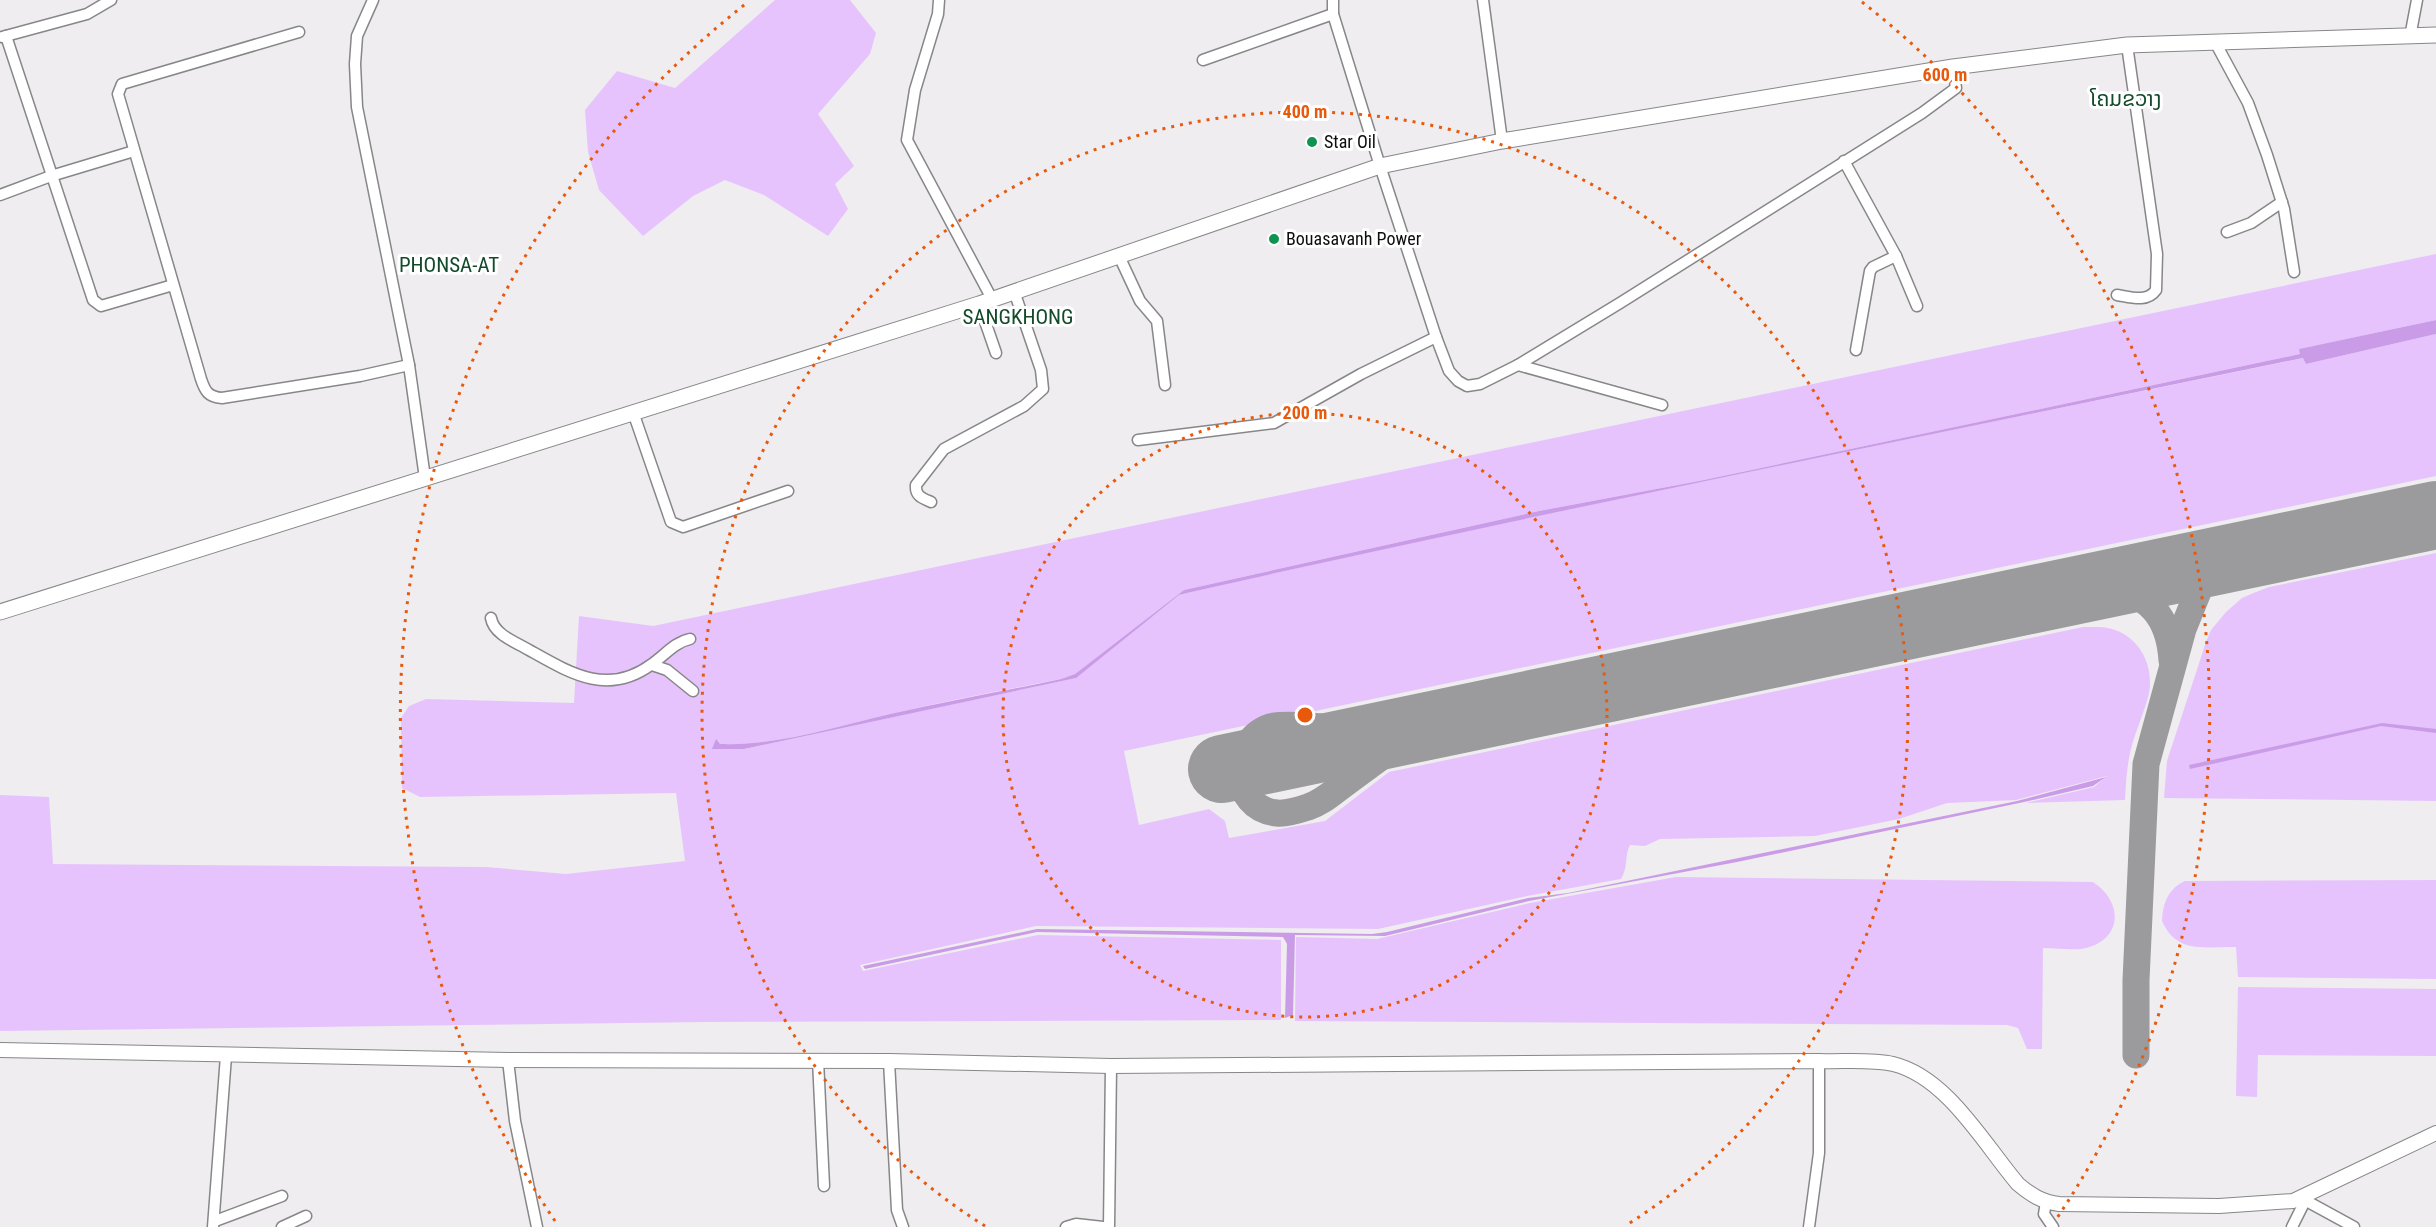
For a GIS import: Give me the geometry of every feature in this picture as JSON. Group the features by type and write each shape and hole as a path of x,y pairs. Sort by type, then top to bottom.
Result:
{"main road":[{"path":"0,612 985,301 1380,166 1502,141 1953,67 2127,45 2436,35"}],"street":[{"path":"111,0 87,14 3,37 96,304 101,306 173,285"},
{"path":"373,0 357,36 355,64 357,107 409,365 424,478"},
{"path":"939,0 938,14 915,90 907,140 985,301 996,353"},
{"path":"1333,0 1333,14 1436,337 1449,371 1458,381 1467,386 1480,384 1518,365 1922,113 1956,88 1953,67"},
{"path":"1483,0 1502,141"},
{"path":"2410,37 2417,0"},
{"path":"1203,60 1333,14"},
{"path":"298,32 122,84 118,94 205,391 216,398 360,376 409,365"},
{"path":"2215,42 2248,103 2267,154 2282,202 2294,272"},
{"path":"2117,295 2141,299 2153,294 2156,290 2157,254 2127,45"},
{"path":"0,195 51,176 134,151"},
{"path":"1844,161 1896,256 1917,306"},
{"path":"2227,232 2251,223 2282,202"},
{"path":"1119,256 1140,301 1157,321 1165,385"},
{"path":"1856,350 1870,271 1873,267 1896,256"},
{"path":"931,501 919,496 915,491 916,485 944,449 1024,406 1043,389 1041,370 1014,291"},
{"path":"1137,440 1274,423 1361,374 1436,337"},
{"path":"1518,365 1662,405"},
{"path":"633,412 671,522 676,525 683,527 788,492"},
{"path":"491,618 492,625 502,635 560,667 594,681 612,681 633,676 652,665 680,641 690,639"},
{"path":"652,665 667,670 693,691"},
{"path":"0,1050 508,1060 889,1060 1111,1066 1819,1061 1890,1063 1924,1078 1950,1100 2018,1184 2032,1195 2046,1202 2108,1205 2219,1206 2303,1200 2436,1133"},
{"path":"226,1056 214,1224 282,1196"},
{"path":"508,1060 515,1121 537,1227"},
{"path":"818,1060 824,1185"},
{"path":"889,1060 897,1210 903,1227"},
{"path":"1809,1227 1819,1153 1819,1061"},
{"path":"1109,1227 1111,1066"},
{"path":"2292,1227 2303,1200"},
{"path":"2303,1200 2336,1215 2354,1227"},
{"path":"2046,1202 2044,1214 2053,1227"},
{"path":"282,1227 306,1216"},
{"path":"1066,1227 1076,1224 1103,1227"}],"shaded area":[{"path":"775,0 850,0 876,33 870,54 818,114 854,166 835,184 848,209 828,236 764,195 725,180 693,196 643,236 599,190 588,152 585,110 617,71 675,88"},
{"path":"2436,254 2436,320 2300,349 2300,354 1699,481 1539,511 1184,590 1075,674 1061,679 911,709 784,739 741,744 720,744 716,740 713,748 744,749 1075,678 1179,595 1187,593 1745,472 2304,358 2306,364 2436,334 2436,476 1124,751 1139,825 1209,809 1225,821 1229,838 1325,821 1389,772 2083,627 2099,627 2115,630 2132,640 2144,655 2149,673 2149,693 2132,745 2125,800 2026,803 2094,787 2107,776 2016,800 1947,803 1899,819 1815,836 1660,839 1645,846 1630,845 1621,879 1527,896 1378,929 1036,926 860,965 863,971 1038,935 1281,940 1281,1020 705,1022 0,1031 0,795 49,797 53,864 486,867 566,874 685,861 676,793 420,797 402,788 401,718 409,706 426,699 574,703 579,616 653,626"},
{"path":"2436,320 2436,334 2306,364 2303,358 1605,502 1187,593 1179,595 1076,678 744,749 712,749 716,739 720,744 741,744 784,739 911,709 1061,679 1075,674 1184,590 1539,511 1699,481 2300,354 2299,349"},
{"path":"2436,553 2436,801 2164,798 2167,761 2206,642 2211,630 2226,612 2242,598 2269,587"},
{"path":"2382,723 2436,729 2436,733 2381,726 2190,769 2189,765"},
{"path":"2106,777 2093,786 2024,802 1737,862 1529,901 1385,936 1295,935 1293,1015 1285,1018 1287,944 1283,937 1037,932 865,969 863,966 1037,929 1372,934 1387,932 1528,898 1568,893 2017,801"},
{"path":"1676,877 2093,882 2111,901 2114,922 2111,931 2094,945 2081,949 2043,948 2042,1049 2027,1049 2018,1028 2007,1025 1295,1021 1296,937 1377,939 1530,903"},
{"path":"2436,880 2436,979 2238,977 2236,947 2203,947 2184,944 2168,932 2162,921 2167,897 2174,888 2185,881"},
{"path":"2238,987 2436,989 2436,1056 2258,1055 2257,1097 2236,1096"}],"taxiway":[{"path":"2136,1055 2136,980 2146,764 2183,629 2210,562"},
{"path":"2107,584 2145,601 2154,610 2166,631 2172,660"},
{"path":"1383,735 1308,726 1270,727 1257,735 1247,746 1240,774 1243,788 1250,800 1262,809 1277,813 1293,812 1326,798 1413,734 1430,724 1446,722"}],"runway":[{"path":"1222,769 2436,515"}],"place":[{"name":"Star Oil","path":"1312,142"},
{"name":"Bouasavanh Power","path":"1274,239"}],"district":[{"name":"ໂຄມຂວາງ","path":"2126,99"},
{"name":"PHONSA-AT","path":"449,265"},
{"name":"SANGKHONG","path":"1018,317"}]}
